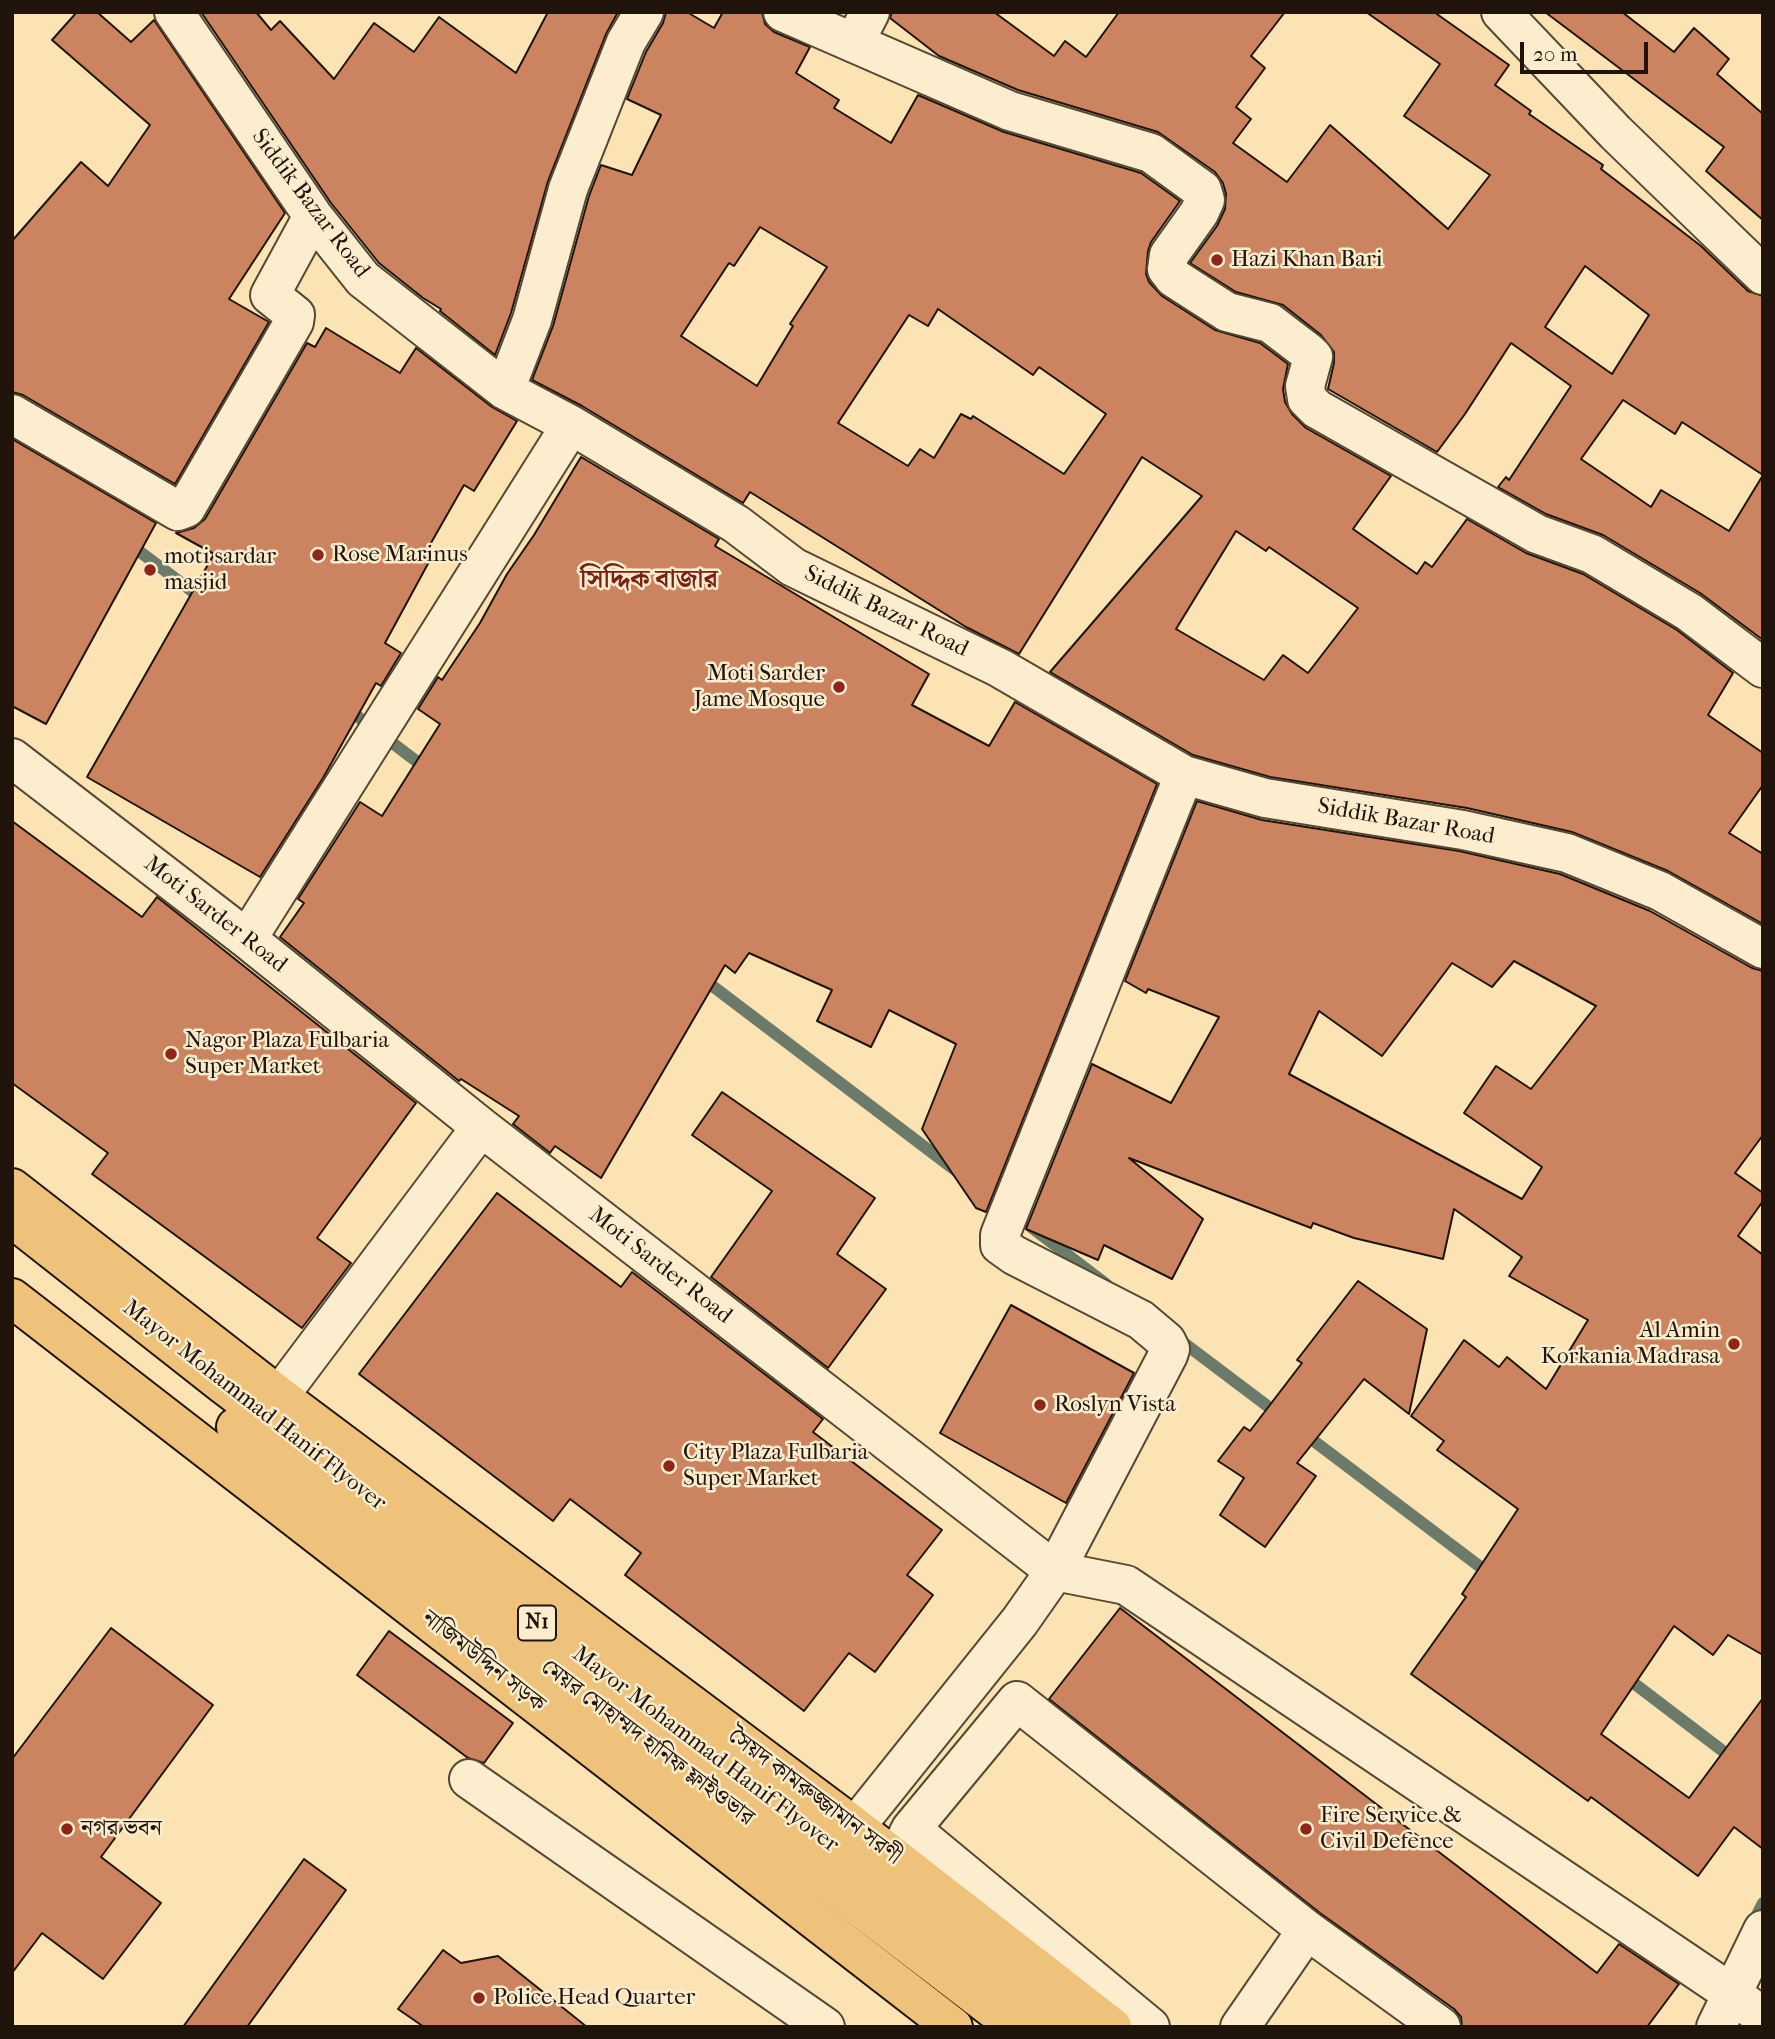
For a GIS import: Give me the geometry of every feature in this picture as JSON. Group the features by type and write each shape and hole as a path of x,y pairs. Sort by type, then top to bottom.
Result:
{"main road":[{"name":"সৈয়দ কামরুজ্জামান সরণী","path":"12,1188 279,1396 855,1827 903,1844 1112,2027"},
{"name":"Mayor Mohammad Hanif Flyover","path":"12,1218 245,1401 880,1882 1063,2027"},
{"name":"মেয়র মোহাম্মদ হানিফ ফ্লাইওভার","path":"12,1251 452,1596 1017,2027"},
{"name":"নাজিমউদ্দিন সড়ক","path":"12,1298 953,2027"}],"street":[{"name":"Siddik Bazar Road","path":"174,12 313,216 363,279 505,390 571,425 736,524 793,567 1000,668 1184,775 1265,798 1463,830 1567,853 1660,891 1763,949"},
{"path":"505,390 531,320 568,189 626,42 645,12"},
{"path":"783,12 862,28 1010,111 1151,153 1202,190 1205,200 1169,255 1167,269 1174,278 1227,312 1270,323 1308,352 1313,357 1306,386 1307,398 1317,409 1537,534 1592,554 1689,612 1763,668"},
{"path":"1502,12 1616,133 1763,275"},
{"path":"12,414 178,511 186,508 294,322 295,315 270,295 313,216"},
{"path":"247,939 571,425"},
{"name":"Moti Sarder Road","path":"12,758 247,939 481,1127 1055,1571"},
{"path":"855,1827 1020,1620 1055,1571 1170,1349 1166,1341 1141,1320 1014,1255 1000,1245 1000,1235 1184,775"},
{"path":"279,1396 481,1127"},
{"path":"1055,1571 1126,1584 1763,2017"},
{"path":"1150,2027 903,1844 1017,1701 1307,1930 1441,2027"},
{"path":"469,1779 825,2027"},
{"path":"1240,2027 1307,1930"},
{"path":"1716,2027 1763,1930"}],"building":[{"path":"77,12 97,12 131,42 154,20 285,213 229,299 269,322 175,484 23,395 12,392 12,241 81,162 108,186 150,125 52,40"},
{"path":"201,12 256,12 271,30 280,21 334,79 374,23 414,52 439,17 516,73 548,12 618,12 606,34 548,181 511,313 495,355 440,311 441,309 379,263 331,203"},
{"path":"666,12 687,12 714,28 723,12 762,12 765,24 774,32 810,47 796,73 839,100 834,108 891,143 918,95 1004,132 1141,173 1180,201 1151,242 1146,274 1149,282 1162,296 1215,330 1260,343 1288,364 1283,389 1285,402 1292,414 1306,428 1391,476 1353,529 1417,574 1425,562 1432,567 1467,519 1526,553 1583,574 1677,630 1733,673 1708,715 1763,753 1763,785 1729,833 1763,854 1763,924 1668,871 1572,832 1467,808 1270,777 1193,755 1050,672 1202,496 1142,457 1019,654 966,627 750,492 743,503 582,406 532,380 553,326 589,196 601,165 632,175 661,115 627,99 646,52 663,23","holes":["760,227 827,267 790,324 793,326 757,386 681,336 729,263 734,266","938,309 1033,375 1039,367 1106,414 1064,474 973,416 971,419 961,414 934,458 920,449 908,466 838,423 909,315 928,326","1236,531 1266,551 1269,547 1358,608 1308,673 1283,655 1264,680 1176,629"]},
{"path":"892,12 994,12 1054,56 1065,41 1086,57 1119,12 1285,12 1251,56 1265,68 1236,107 1251,119 1233,143 1287,182 1330,125 1448,229 1490,175 1404,116 1440,64 1366,12 1434,12 1509,65 1495,85 1531,111 1529,114 1603,165 1601,169 1701,246 1748,291 1763,296 1763,475 1763,640 1700,593 1603,535 1546,514 1498,487 1506,477 1509,480 1571,386 1511,343 1437,452 1328,389 1334,352 1321,335 1283,305 1236,292 1190,263 1217,226 1225,209 1226,194 1223,183 1215,172 1158,132 1018,90 939,56 890,18","holes":["1585,266 1649,315 1612,374 1545,327","1623,400 1675,434 1682,422 1763,475 1729,531 1661,490 1651,507 1581,459"]},
{"path":"1545,12 1622,12 1674,52 1694,28 1729,59 1717,74 1763,114 1763,220 1706,171 1724,147"},
{"path":"326,328 400,373 416,348 492,407 517,421 474,491 464,485 423,557 430,560 385,643 401,653 381,686 376,683 323,778 260,877 87,777 214,554 176,533 194,528 205,519 307,343 315,347"},
{"path":"12,439 156,523 46,724 12,706"},
{"path":"581,457 719,539 715,546 929,674 912,705 989,746 1015,702 1157,784 986,1212 976,1208 922,1129 956,1044 889,1010 871,1047 817,1021 832,990 749,953 735,973 725,965 601,1178 555,1146 550,1153 513,1124 519,1116 461,1079 459,1081 280,937 304,903 298,899 360,802 382,816 440,724 418,709 438,677 442,680 480,623 507,574"},
{"path":"1197,801 1262,820 1459,851 1560,874 1650,911 1752,968 1763,971 1763,1135 1735,1173 1763,1193 1763,1201 1738,1236 1763,1255 1763,1655 1728,1635 1713,1655 1674,1626 1601,1734 1689,1798 1763,1698 1763,1849 1734,1827 1698,1876 1591,1797 1588,1801 1411,1674 1466,1597 1462,1594 1518,1509 1437,1450 1444,1441 1411,1416 1464,1340 1499,1367 1507,1357 1546,1389 1588,1320 1509,1276 1522,1257 1454,1209 1443,1259 1354,1238 1313,1223 1311,1228 1129,1158 1203,1219 1172,1279 1104,1245 1098,1260 1026,1229 1092,1064 1171,1103 1219,1017 1148,989 1146,993 1125,981","holes":["1514,961 1596,1006 1531,1089 1496,1066 1464,1113 1542,1167 1522,1199 1289,1074 1319,1011 1382,1056 1452,963 1492,987"]},
{"name":"Nagor Plaza Fulbaria Super Market","path":"12,821 142,917 157,897 416,1103 317,1238 351,1263 302,1328 92,1174 108,1153 12,1083"},
{"path":"722,1092 875,1198 837,1254 886,1289 828,1368 711,1277 772,1191 692,1135"},
{"name":"City Plaza Fulbaria Super Market","path":"497,1193 621,1287 632,1272 823,1419 813,1432 942,1530 907,1575 933,1595 875,1672 849,1653 804,1711 625,1575 641,1553 570,1499 553,1521 359,1374"},
{"path":"1358,1281 1427,1329 1409,1414 1364,1379 1297,1463 1316,1476 1265,1547 1220,1515 1244,1478 1218,1461 1244,1427 1250,1431 1302,1363 1297,1360"},
{"name":"Roslyn Vista","path":"1011,1305 1134,1373 1066,1503 940,1433"},
{"name":"Fire Service & Civil Defence","path":"1120,1608 1597,1973 1619,1944 1679,1984 1647,2027 1462,2027 1461,2017 1454,2009 1320,1913 1049,1699"},
{"name":"নগর ভবন","path":"111,1628 213,1705 101,1857 161,1903 103,1979 42,1933 12,1973 12,1759"},
{"path":"389,1631 513,1723 484,1763 468,1758 357,1675"},
{"path":"304,1859 346,1890 247,2027 183,2027"},
{"name":"Police Head Quarter","path":"443,1950 461,1963 498,1956 587,2027 424,2027 398,2009"}],"waterway":[{"path":"127,542 205,601"},
{"path":"345,707 428,770"},
{"path":"702,978 955,1170"},
{"path":"1031,1227 1106,1284"},
{"path":"1176,1337 1282,1417"},
{"path":"1302,1432 1491,1575"},
{"path":"1623,1675 1736,1761"},
{"path":"1752,1925 1763,1903"}],"place":[{"name":"Hazi Khan Bari","path":"1217,260"},
{"name":"Rose Marinus","path":"318,555"},
{"name":"moti sardar masjid","path":"150,570"},
{"name":"Moti Sarder Jame Mosque","path":"839,687"},
{"name":"Nagor Plaza Fulbaria Super Market","path":"171,1054"},
{"name":"Al Amin Korkania Madrasa","path":"1734,1344"},
{"name":"Roslyn Vista","path":"1040,1405"},
{"name":"City Plaza Fulbaria Super Market","path":"669,1466"},
{"name":"নগর ভবন","path":"67,1829"},
{"name":"Fire Service & Civil Defence","path":"1306,1829"},
{"name":"Police Head Quarter","path":"479,1998"}],"district":[{"name":"সিদ্দিক বাজার","path":"649,581"}]}
